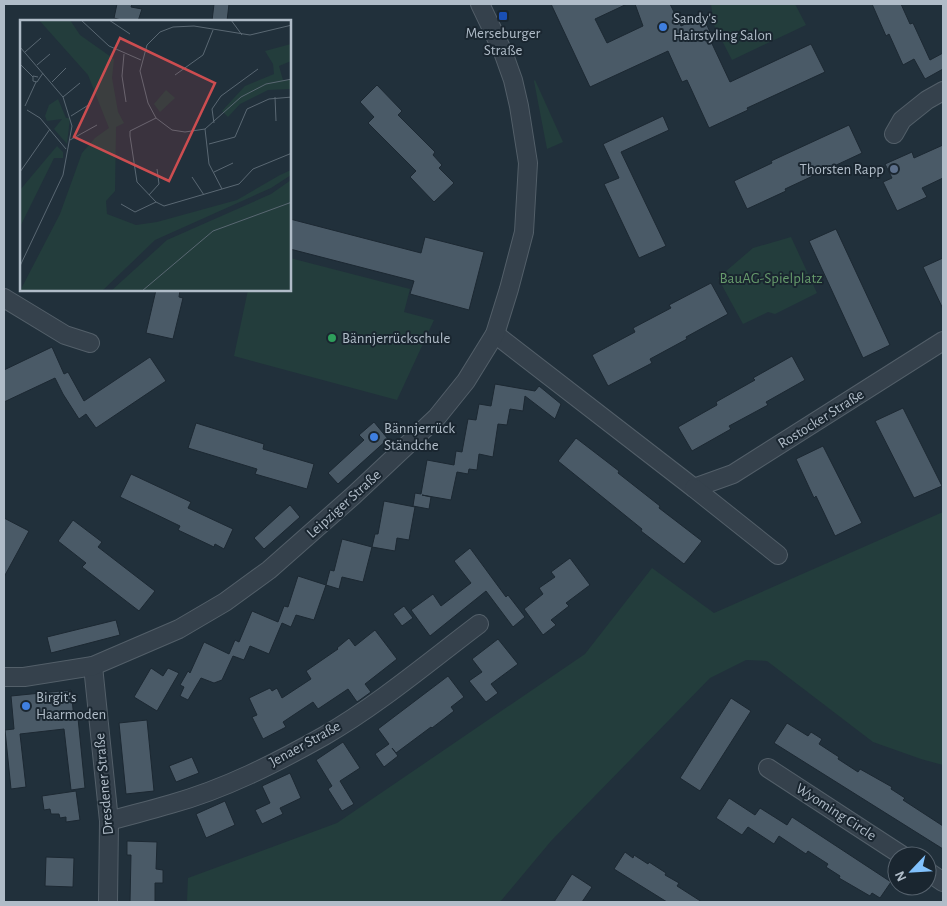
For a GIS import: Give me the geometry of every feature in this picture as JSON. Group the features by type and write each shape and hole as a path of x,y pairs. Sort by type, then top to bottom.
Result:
{"street":[{"name":"Leipziger Straße","path":"4,677 24,677 92,666 178,630 225,602 269,570 361,488 437,417 466,381 495,334 509,289 524,232 528,163 513,80 500,45 480,4"},
{"path":"894,134 902,120 927,100 943,91"},
{"path":"4,298 65,335 90,343"},
{"path":"495,334 778,555"},
{"name":"Rostocker Straße","path":"694,488 732,474 943,341"},
{"name":"Jenaer Straße","path":"109,821 173,804 232,782 289,755 326,735 362,712 479,624"},
{"name":"Dresdener Straße","path":"92,666 109,821 108,902"},
{"name":"Wyoming Circle","path":"768,768 888,846"}],"green space":[{"path":"711,4 795,4 806,25 732,60 714,25"},
{"path":"534,81 563,142 547,149"},
{"name":"BauAG-Spielplatz","path":"791,237 817,293 775,314 768,312 743,324 718,278 753,248"},
{"name":"Bännjerrückschule","path":"291,258 410,289 404,312 434,320 397,400 234,356 248,291 291,291"},
{"path":"943,512 943,765 873,742 767,661 746,660 710,678 551,841 500,902 187,902 188,878 337,823 585,654 652,568 714,613"}],"building":[{"path":"117,4 132,4 131,7 142,9 138,20 114,18"},
{"path":"214,4 229,4 227,20 212,20"},
{"path":"551,4 627,4 595,19 607,43 643,26 635,4 670,4 681,26 703,16 710,32 707,33 730,82 811,44 825,72 709,128 687,80 682,82 668,51 590,87"},
{"path":"872,4 901,4 910,24 913,23 930,60 943,53 943,69 925,79 914,59 903,65 889,34 886,36"},
{"path":"377,85 402,111 398,115 435,152 433,155 442,165 439,168 454,183 434,202 410,177 416,171 368,123 374,117 360,102"},
{"path":"663,116 669,130 621,152 666,246 639,258 604,184 619,178 603,144"},
{"path":"849,125 862,153 747,209 734,181 772,163 771,161"},
{"path":"943,145 943,178 922,188 927,197 897,211 883,182 892,178 885,164 912,152 914,158"},
{"path":"291,219 421,253 425,237 484,252 469,310 410,294 414,281 291,249"},
{"path":"836,229 890,345 863,358 809,241"},
{"path":"943,258 943,309 923,267"},
{"path":"711,283 728,314 650,359 652,363 608,386 592,355 635,332 633,328 671,308 669,305"},
{"path":"156,291 180,291 179,297 183,298 173,339 146,333"},
{"path":"52,347 64,374 68,372 84,401 150,357 166,381 96,428 86,414 79,419 55,378 4,402 4,370"},
{"path":"792,356 805,380 766,402 768,405 729,426 731,429 692,451 678,427 717,405 716,402 755,380 753,378"},
{"path":"495,384 535,391 539,386 561,404 555,419 525,396 523,411 510,409 507,425 498,424 493,457 479,454 477,470 469,469 468,474 457,472 451,500 422,495 431,497 429,509 413,506 415,493 421,494 427,460 454,465 456,451 462,452 468,419 476,420 479,404 491,406"},
{"path":"903,408 942,486 914,498 875,421"},
{"path":"374,422 388,439 338,484 328,473 364,440 359,435"},
{"path":"196,423 264,444 263,449 314,464 307,489 255,474 257,469 188,448"},
{"path":"576,438 619,471 618,473 660,506 659,508 702,541 684,564 641,531 642,529 558,461"},
{"path":"823,446 862,523 835,536 816,496 814,498 796,459"},
{"path":"131,474 191,502 188,508 233,529 224,549 215,544 214,547 178,530 180,526 120,497"},
{"path":"384,501 415,507 409,540 397,538 395,551 372,547 375,534 378,534"},
{"path":"290,505 300,517 264,549 254,538"},
{"path":"4,518 29,531 4,577"},
{"path":"73,520 102,542 98,547 155,591 139,611 82,567 86,563 58,541"},
{"path":"342,539 372,547 363,582 342,577 339,589 326,585 330,570 334,571"},
{"path":"470,548 506,597 508,595 525,617 513,627 486,591 430,636 411,610 433,594 441,606 471,583 454,561"},
{"path":"570,558 590,585 566,603 569,606 551,620 556,625 543,635 524,609 543,594 539,588 555,577 551,572"},
{"path":"298,576 326,585 314,620 296,615 291,627 282,623 269,654 250,646 244,660 233,656 222,680 214,683 201,678 188,700 180,696 184,687 180,685 188,671 190,673 204,642 229,654 235,640 239,642 252,611 278,622 284,606 288,607"},
{"path":"404,606 413,618 402,626 393,614"},
{"path":"116,620 120,635 51,653 47,637"},
{"path":"375,630 397,659 365,684 371,692 357,702 348,689 318,709 313,702 283,722 286,727 263,739 252,717 257,715 249,698 270,688 272,691 277,688 282,698 311,679 306,671 338,649 349,638 355,646"},
{"path":"498,639 518,664 491,684 498,693 486,702 469,681 482,672 472,659"},
{"path":"151,668 163,676 168,668 179,673 157,711 134,697"},
{"path":"448,676 464,697 451,707 454,711 432,728 396,753 392,748 398,756 384,767 375,754 389,744 378,729"},
{"path":"71,690 74,718 78,718 85,788 71,790 64,729 20,734 26,787 11,789 5,730 14,729 11,696"},
{"path":"731,698 751,711 700,791 680,778"},
{"path":"147,720 154,791 126,794 119,723"},
{"path":"787,723 808,736 811,732 822,739 819,744 839,757 838,759 858,772 860,769 892,787 891,789 905,798 903,800 943,826 943,849 774,743"},
{"path":"343,742 360,768 340,781 354,804 342,811 328,789 332,786 316,760"},
{"path":"192,757 199,773 176,782 169,766"},
{"path":"290,773 301,798 280,808 283,814 262,824 255,810 270,803 262,786"},
{"path":"76,791 80,820 66,822 66,817 60,818 59,814 51,814 50,809 44,810 42,796"},
{"path":"729,798 755,815 760,808 787,825 792,817 887,879 887,888 880,898 872,893 870,896 839,878 840,876 826,867 828,864 808,851 806,854 779,836 774,844 748,827 742,835 716,818"},
{"path":"225,801 235,825 206,838 196,814"},
{"path":"127,841 157,842 156,869 163,870 163,883 155,883 155,902 130,902 131,855 127,855"},
{"path":"625,852 633,858 634,855 648,864 649,862 666,873 665,875 679,883 677,886 702,902 667,902 614,869"},
{"path":"46,857 74,858 73,887 45,886"},
{"path":"572,874 592,887 582,902 554,902"}],"place":[{"name":"Merseburger Straße","path":"503,16"},
{"name":"Sandy's Hairstyling Salon","path":"663,27"},
{"name":"Thorsten Rapp","path":"894,169"},
{"name":"Bännjerrückschule","path":"332,338"},
{"name":"Bännjerrück Ständche","path":"374,437"},
{"name":"Birgit's Haarmoden","path":"26,706"}]}
